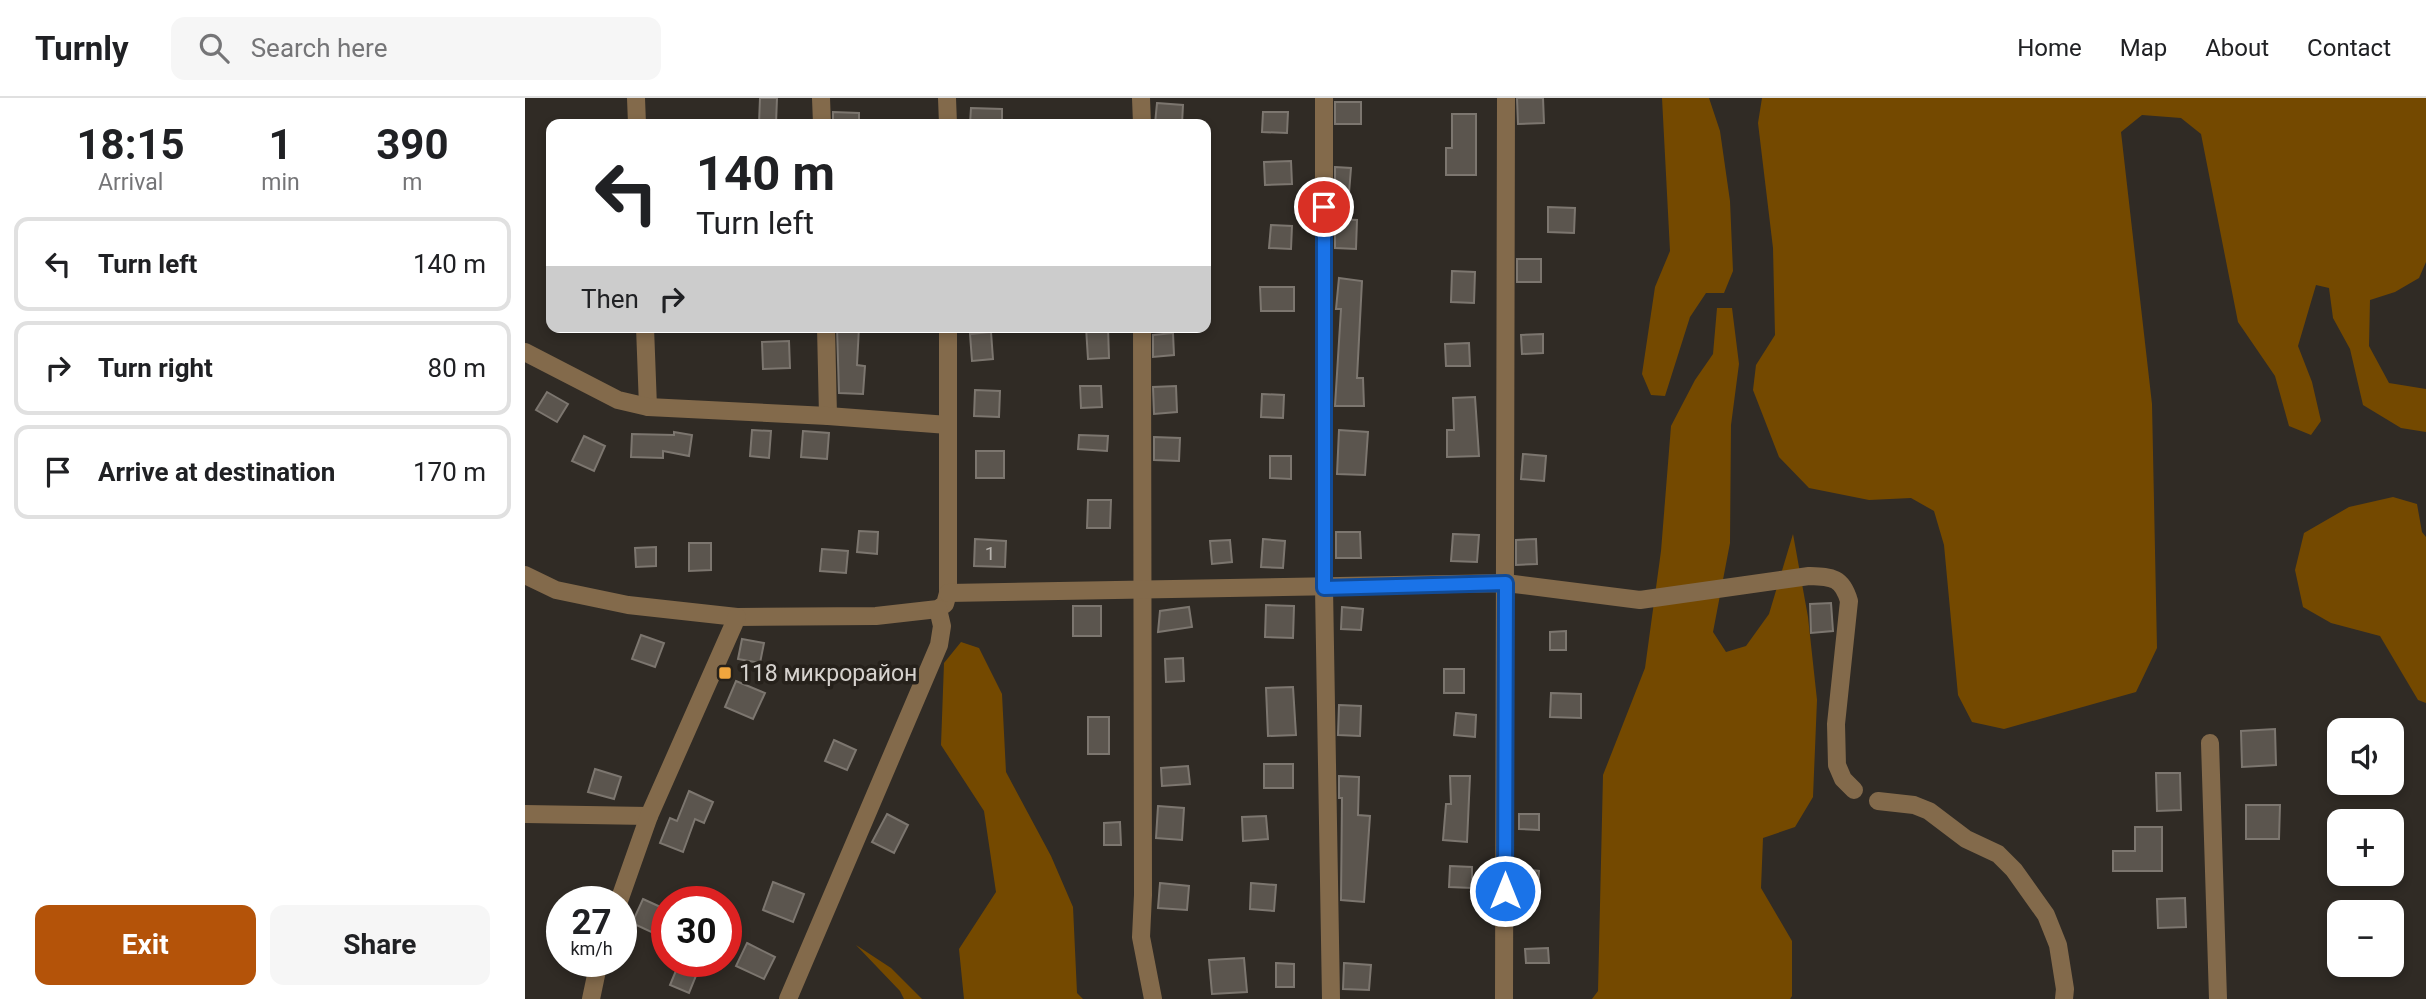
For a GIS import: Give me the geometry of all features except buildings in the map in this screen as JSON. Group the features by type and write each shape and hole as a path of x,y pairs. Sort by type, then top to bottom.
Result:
{"street":[{"path":"636,98 637,119"},
{"path":"821,98 822,119"},
{"path":"947,98 948,119"},
{"path":"1141,98 1142,119"},
{"path":"1324,98 1324,588 1331,999"},
{"path":"1504,999 1506,98"},
{"path":"645,333 648,407"},
{"path":"826,333 828,416"},
{"path":"525,575 556,590 628,605 737,617 876,616 938,609 945,604 948,593 948,333"},
{"path":"1142,333 1143,895 1140,937 1152,993 1168,999"},
{"path":"525,352 618,400 648,407 949,425"},
{"path":"948,593 1506,583 1640,600 1809,576 1830,577 1845,588 1849,601 1836,724 1837,765 1843,779 1854,790"},
{"path":"788,999 939,645 941,626 938,609"},
{"path":"624,886 649,817 737,617"},
{"path":"2210,743 2218,999"},
{"path":"1878,801 1914,805 1929,811 1966,839 1998,854 2014,870 2046,915 2058,945 2064,999"},
{"path":"525,814 649,817"},
{"path":"591,999 596,977"}],"shaded area":[{"path":"1662,98 1709,98 1720,131 1730,201 1733,271 1724,293 1706,293 1690,317 1665,396 1651,395 1642,374 1655,287 1670,251"},
{"path":"1762,98 2426,98 2426,262 2419,278 2395,292 2370,300 2369,346 2389,383 2426,389 2426,432 2401,428 2363,405 2350,349 2333,318 2329,288 2316,285 2298,346 2312,382 2321,421 2311,435 2289,426 2275,376 2238,322 2201,134 2181,118 2142,115 2121,132 2152,404 2157,648 2136,692 2004,729 1972,722 1958,695 1944,545 1934,511 1911,498 1869,500 1809,488 1779,457 1753,390 1756,365 1775,335 1773,248 1758,123"},
{"path":"1717,308 1732,308 1739,364 1731,425 1730,543 1713,632 1726,652 1746,646 1769,614 1793,534 1808,617 1817,700 1813,797 1795,827 1763,838 1761,888 1792,941 1792,996 1790,999 1592,999 1598,991 1603,775 1645,668 1661,551 1671,426 1695,380 1713,354"},
{"path":"2393,497 2417,504 2422,532 2426,537 2426,703 2418,700 2380,636 2331,623 2303,607 2295,570 2304,533 2349,507"},
{"path":"961,642 979,648 1002,694 1006,772 1051,856 1073,907 1077,993 1083,999 964,999 959,949 996,892 984,811 941,745 944,663"},
{"path":"856,945 891,968 922,999 904,999 900,991"}],"place":[{"name":"118 микрорайон","path":"725,673"}],"route":[{"path":"1324,207 1324,588 1506,583 1505,891"}]}
